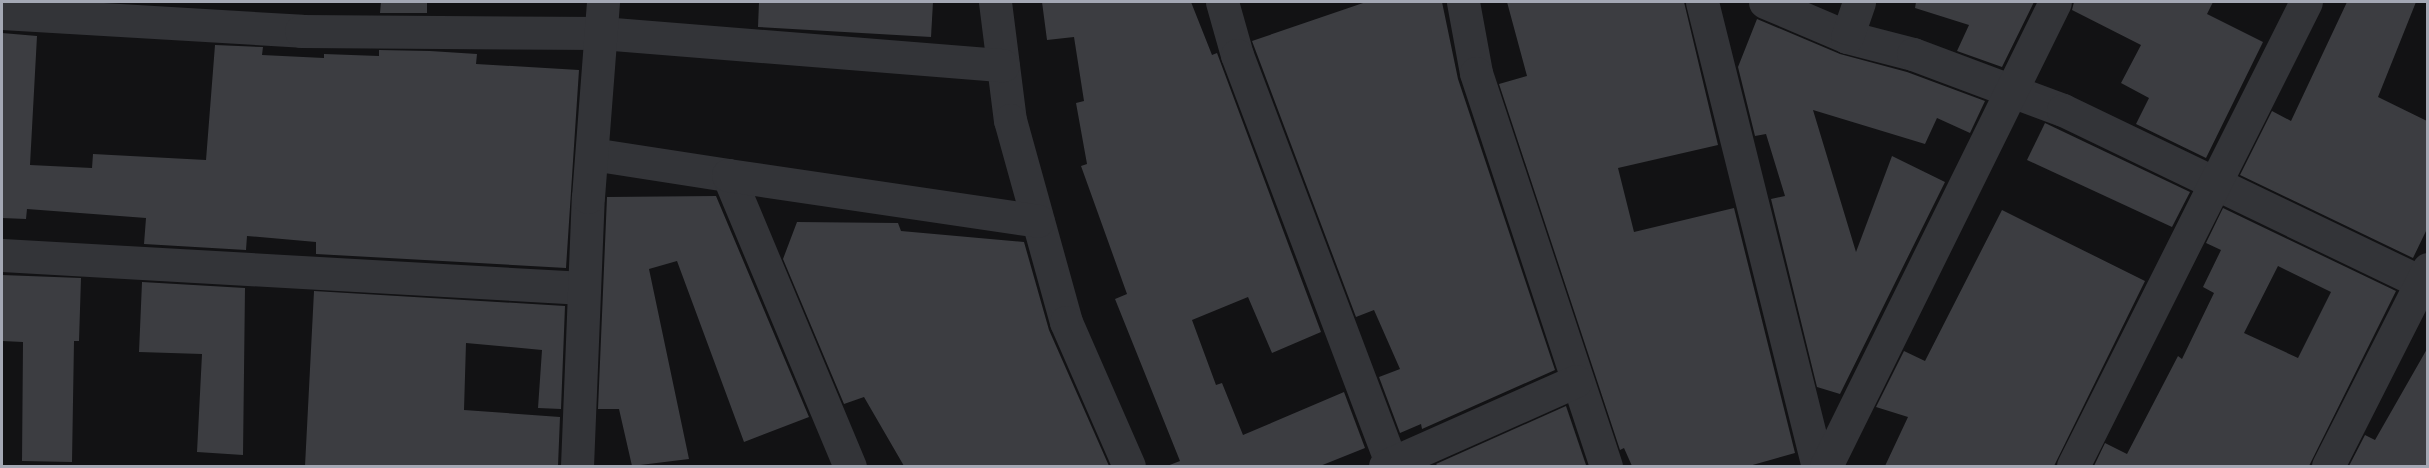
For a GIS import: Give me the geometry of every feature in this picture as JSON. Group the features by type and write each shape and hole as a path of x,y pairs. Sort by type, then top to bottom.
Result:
{"street":[{"path":"995,2 1010,120 1065,322 1129,466"},
{"path":"1222,2 1237,56 1389,466 1576,381"},
{"path":"1463,2 1476,73 1605,466"},
{"path":"1702,2 1818,466"},
{"path":"1765,2 1847,37 1913,54 2062,110 2214,184 2425,279 2328,466"},
{"path":"1847,37 1859,2"},
{"path":"1826,466 2008,90 2055,2"},
{"path":"2073,466 2306,2"},
{"path":"2,13 301,31 602,17 1004,65"},
{"path":"577,466 584,288 602,17"},
{"path":"592,154 1038,221"},
{"path":"728,174 850,466"},
{"path":"2,255 584,288"}],"building":[{"path":"381,2 427,2 427,13 380,13"},
{"path":"759,2 933,2 931,37 758,27"},
{"path":"1042,2 1191,2 1212,55 1217,53 1321,332 1272,353 1248,297 1192,320 1216,385 1222,383 1243,435 1344,392 1365,448 1320,466 1167,466 1180,461 1115,299 1127,294 1081,166 1087,164 1076,103 1084,101 1074,37 1047,40"},
{"path":"1366,2 1442,2 1458,79 1555,370 1422,429 1421,424 1400,433 1379,377 1400,369 1374,310 1356,317 1252,41"},
{"path":"1507,2 1684,2 1718,145 1618,168 1634,232 1734,208 1795,453 1749,466 1632,466 1624,448 1620,450 1499,84 1527,76"},
{"path":"1916,2 2034,2 2002,67 1957,51 1969,25 1915,8"},
{"path":"2074,2 2213,2 2207,14 2263,42 2206,158 2136,124 2149,98 2121,83 2141,45 2072,10"},
{"path":"2347,2 2416,2 2378,97 2427,121 2427,229 2413,258 2240,175 2272,111 2291,121"},
{"path":"1757,19 1840,54 1907,72 1985,101 1970,133 1937,118 1925,144 1813,110 1856,252 1892,156 1945,182 1840,394 1817,387 1771,199 1785,196 1766,134 1755,136 1738,67"},
{"path":"2,33 37,36 30,165 92,168 93,154 206,160 215,45 263,47 262,55 324,58 324,54 379,56 379,50 477,54 476,64 579,70 566,268 316,254 316,242 247,236 246,250 144,244 146,218 27,209 26,219 2,218"},
{"path":"2045,123 2190,192 2172,227 2027,160"},
{"path":"716,196 809,417 744,442 677,261 649,269 689,459 632,466 619,409 598,409 607,197"},
{"path":"2223,208 2396,291 2309,466 2094,466 2105,443 2127,454 2178,356 2182,359 2214,293 2203,287 2221,250 2206,243","holes":["2278,266 2331,292 2298,358 2244,333"]},
{"path":"2002,210 2145,281 2054,466 1885,466 1908,417 1876,407 1904,351 1925,361"},
{"path":"797,222 898,223 901,231 1024,242 1049,330 1109,466 904,466 864,397 844,404 783,259"},
{"path":"2,275 81,278 79,341 74,341 72,462 22,461 23,342 2,341"},
{"path":"142,282 245,288 243,455 197,452 202,354 139,352"},
{"path":"314,291 565,306 561,409 538,408 542,350 466,343 464,410 560,417 558,466 305,466"},
{"path":"2427,349 2427,466 2349,466 2365,435 2375,440"},
{"path":"1566,406 1586,465 1438,466 1436,464"}]}
